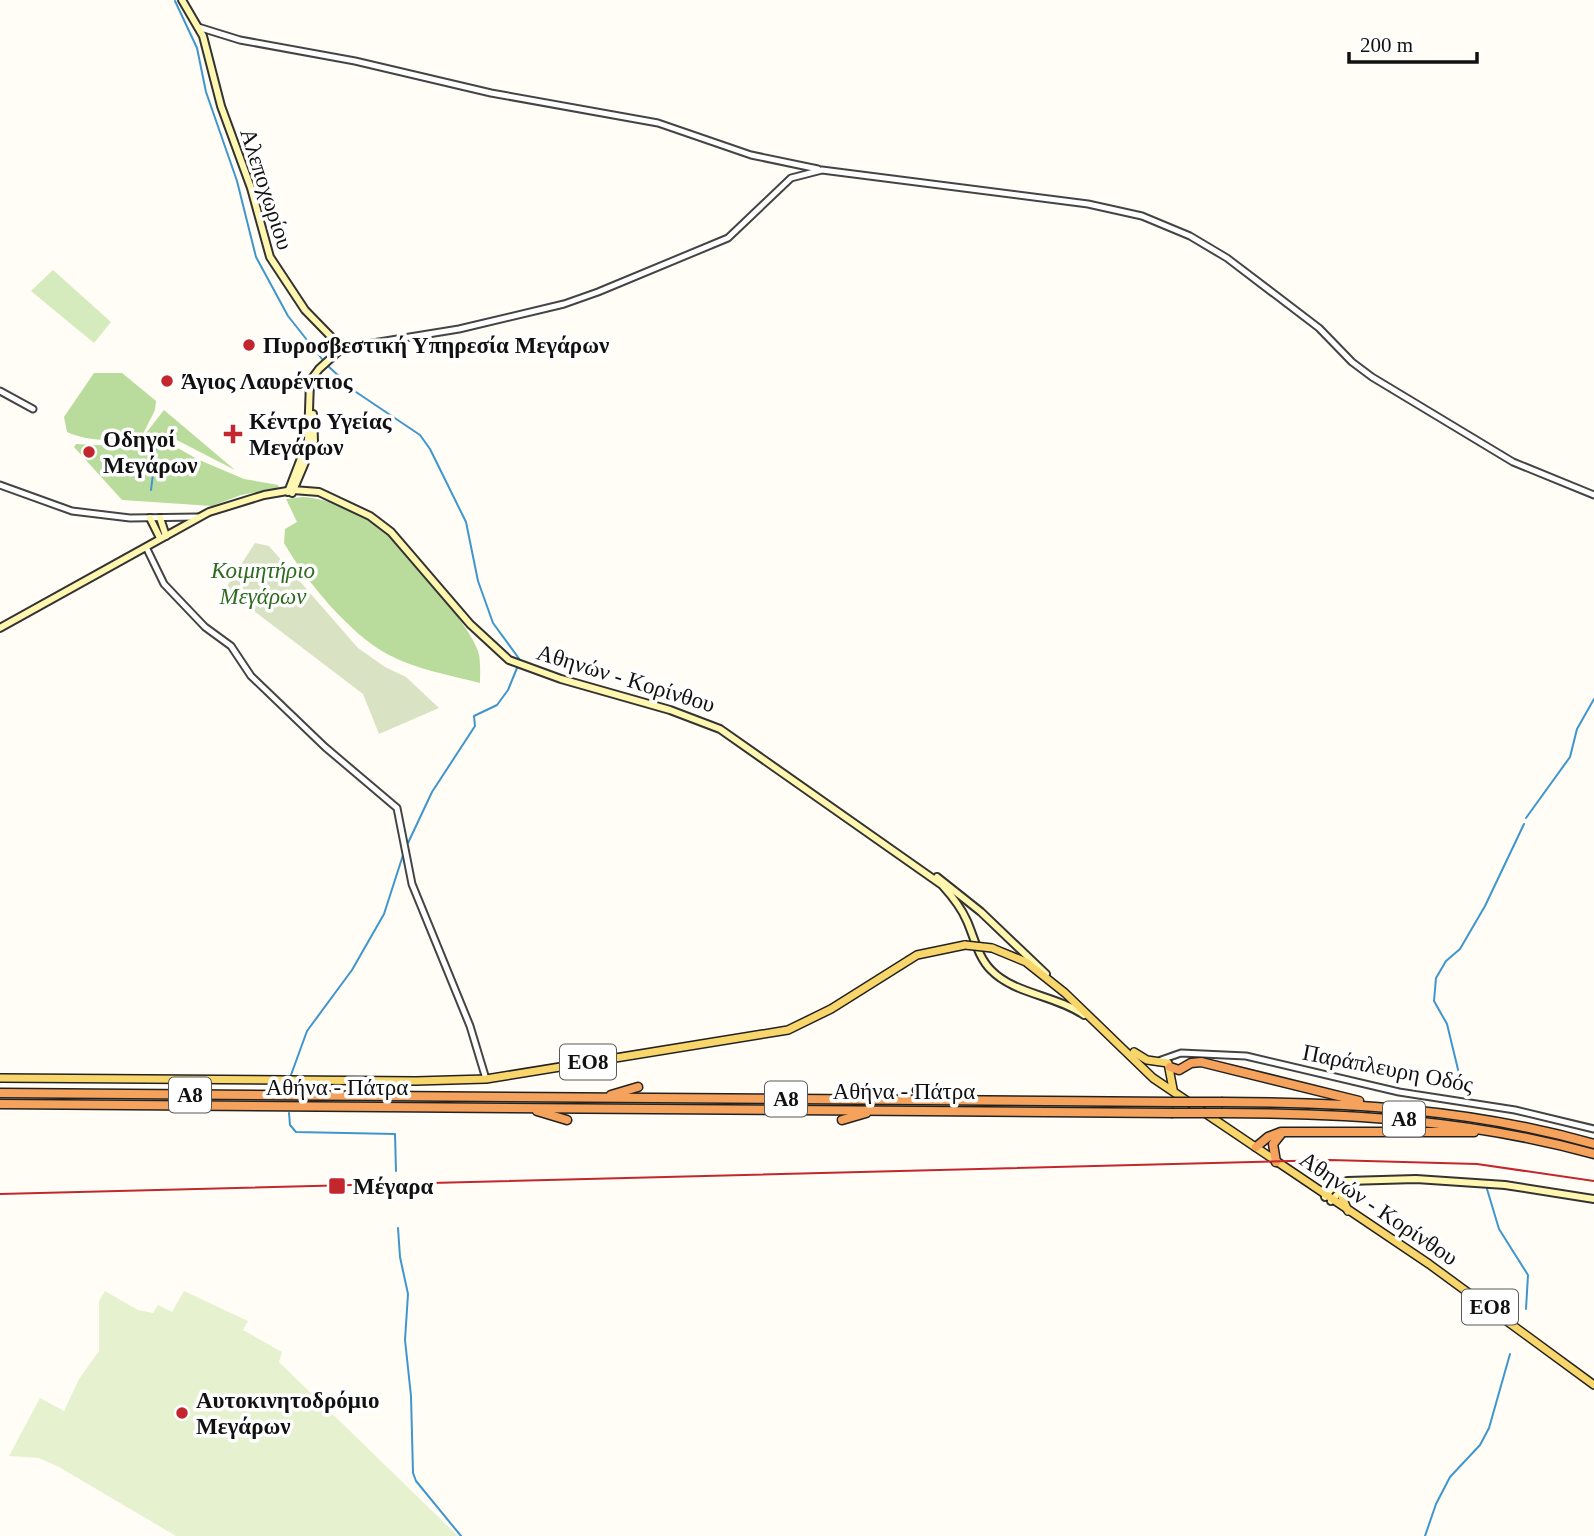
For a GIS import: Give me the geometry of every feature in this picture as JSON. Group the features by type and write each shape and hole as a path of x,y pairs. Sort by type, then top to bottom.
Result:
{"highway":[{"path":"1170,1069 1179,1070 1191,1063 1201,1062 1378,1106"},
{"path":"600,1098 638,1087"},
{"path":"917,1090 971,1101"},
{"name":"Αθήνα - Πάτρα","path":"0,1093 1223,1102 1378,1106 1483,1118 1594,1143"},
{"name":"Αθήνα - Πάτρα","path":"0,1104 1223,1113 1388,1118 1498,1132 1594,1154"},
{"path":"528,1108 567,1120"},
{"path":"842,1120 876,1111"},
{"path":"1256,1147 1268,1137 1284,1132 1498,1132"},
{"path":"1276,1162 1273,1144 1284,1132"}],"main road":[{"name":"Αλεποχωρίου","path":"182,0 198,27 226,121 251,188 270,257 304,310 342,348"},
{"path":"290,492 308,440 310,386 314,375 342,348"},
{"path":"290,492 302,473 314,436 310,402"},
{"path":"302,473 305,484 319,492"},
{"name":"Αθηνών - Κορίνθου","path":"290,492 333,499"},
{"name":"Αθηνών - Κορίνθου","path":"0,628 201,516 241,501 290,492 319,492 370,516 391,532 470,624 509,660 561,679 670,710 720,729 928,873 956,889 1159,1081 1328,1199 1429,1264 1594,1385"},
{"path":"150,518 163,537"},
{"path":"160,518 163,537"},
{"name":"Αθηνών - Κορίνθου","path":"928,873 960,906 981,956 995,974 1012,985 1062,1002 1097,1022"},
{"name":"Αθηνών - Κορίνθου","path":"0,1077 284,1081 486,1079 788,1030 831,1009 903,962 933,950 965,945 992,948 1017,957 1065,993"},
{"name":"Αθηνών - Κορίνθου","path":"1119,1042 1143,1059 1158,1060 1170,1069"},
{"path":"1150,1073 1158,1060"},
{"path":"1159,1081 1170,1069"},
{"path":"1170,1069 1174,1091"},
{"path":"1328,1199 1348,1183 1416,1179 1483,1183 1594,1199"},
{"path":"1348,1183 1343,1201 1351,1214"}],"street":[{"path":"198,27 240,40 366,63 491,93 658,123 751,155 822,170 1097,205 1169,227 1220,253 1273,291 1319,328 1352,362 1372,377 1513,462 1594,495"},
{"path":"342,348 459,329 573,301 728,238 791,178 822,170"},
{"path":"0,391 33,409"},
{"path":"0,485 72,511 150,518 201,516"},
{"path":"146,547 164,584 205,627 231,646 251,676 325,747 396,806 415,895 470,1026 486,1079"},
{"path":"1170,1069 1174,1054"},
{"name":"Παράπλευρη Οδός","path":"1158,1060 1174,1054 1245,1056 1399,1092 1492,1105 1594,1129"}],"green space":[{"path":"53,270 111,322 94,343 31,291"},
{"path":"94,373 122,373 156,401 155,410 143,434 105,440 67,432 64,417"},
{"path":"164,410 235,470 165,434 146,433"},
{"path":"148,438 162,439 197,459 244,479 278,485 279,488 241,495 212,506 122,500 74,447 76,444 120,446"},
{"path":"303,497 352,510 389,535 434,585 472,639 479,655 480,683 409,664 387,654 344,620 316,589 284,543 285,529 297,522 286,499"},
{"name":"Κοιμητήριο Μεγάρων","path":"255,543 269,546 358,648 385,667 406,677 439,708 379,734 363,694 225,589"},
{"path":"0,1098 1328,1108 1461,1119 1536,1133 1594,1150 1528,1134 1462,1123 1328,1110"},
{"name":"Αυτοκινητοδρόμιο Μεγάρων","path":"105,1291 138,1310 153,1313 158,1305 172,1312 184,1291 248,1321 243,1330 282,1352 279,1362 458,1536 176,1536 59,1467 39,1458 9,1456 40,1398 64,1411 79,1379 99,1351 99,1301"}],"waterway":[{"path":"175,1 197,48 206,92 237,181 256,257 288,316 322,359"},
{"path":"328,366 356,392 420,435 430,449 466,522 478,581 493,623 520,660"},
{"path":"151,490 157,442"},
{"path":"408,843 432,792 475,726 474,716 497,705 508,690 517,668"},
{"path":"1526,818 1570,757 1577,729 1594,699"},
{"path":"1462,1086 1447,1024 1434,1001 1436,978 1446,961 1460,949 1485,906 1524,824"},
{"path":"291,1075 307,1031 352,970 384,914 404,852"},
{"path":"289,1113 290,1125 296,1132 395,1134 396,1171"},
{"path":"1487,1189 1499,1229 1528,1275 1526,1309"},
{"path":"398,1228 400,1257 408,1294 405,1340 411,1396 413,1473 416,1481 461,1536"},
{"path":"1425,1536 1436,1504 1450,1477 1480,1445 1489,1428 1510,1354"}],"railway":[{"path":"0,1194 1330,1160 1477,1164 1594,1181"}],"place":[{"name":"Πυροσβεστική Υπηρεσία Μεγάρων","path":"249,345"},
{"name":"Άγιος Λαυρέντιος","path":"167,381"},
{"name":"Κέντρο Υγείας Μεγάρων","path":"233,434"},
{"name":"Οδηγοί Μεγάρων","path":"89,452"},
{"name":"Μέγαρα","path":"337,1186"},
{"name":"Αυτοκινητοδρόμιο Μεγάρων","path":"182,1413"}]}
